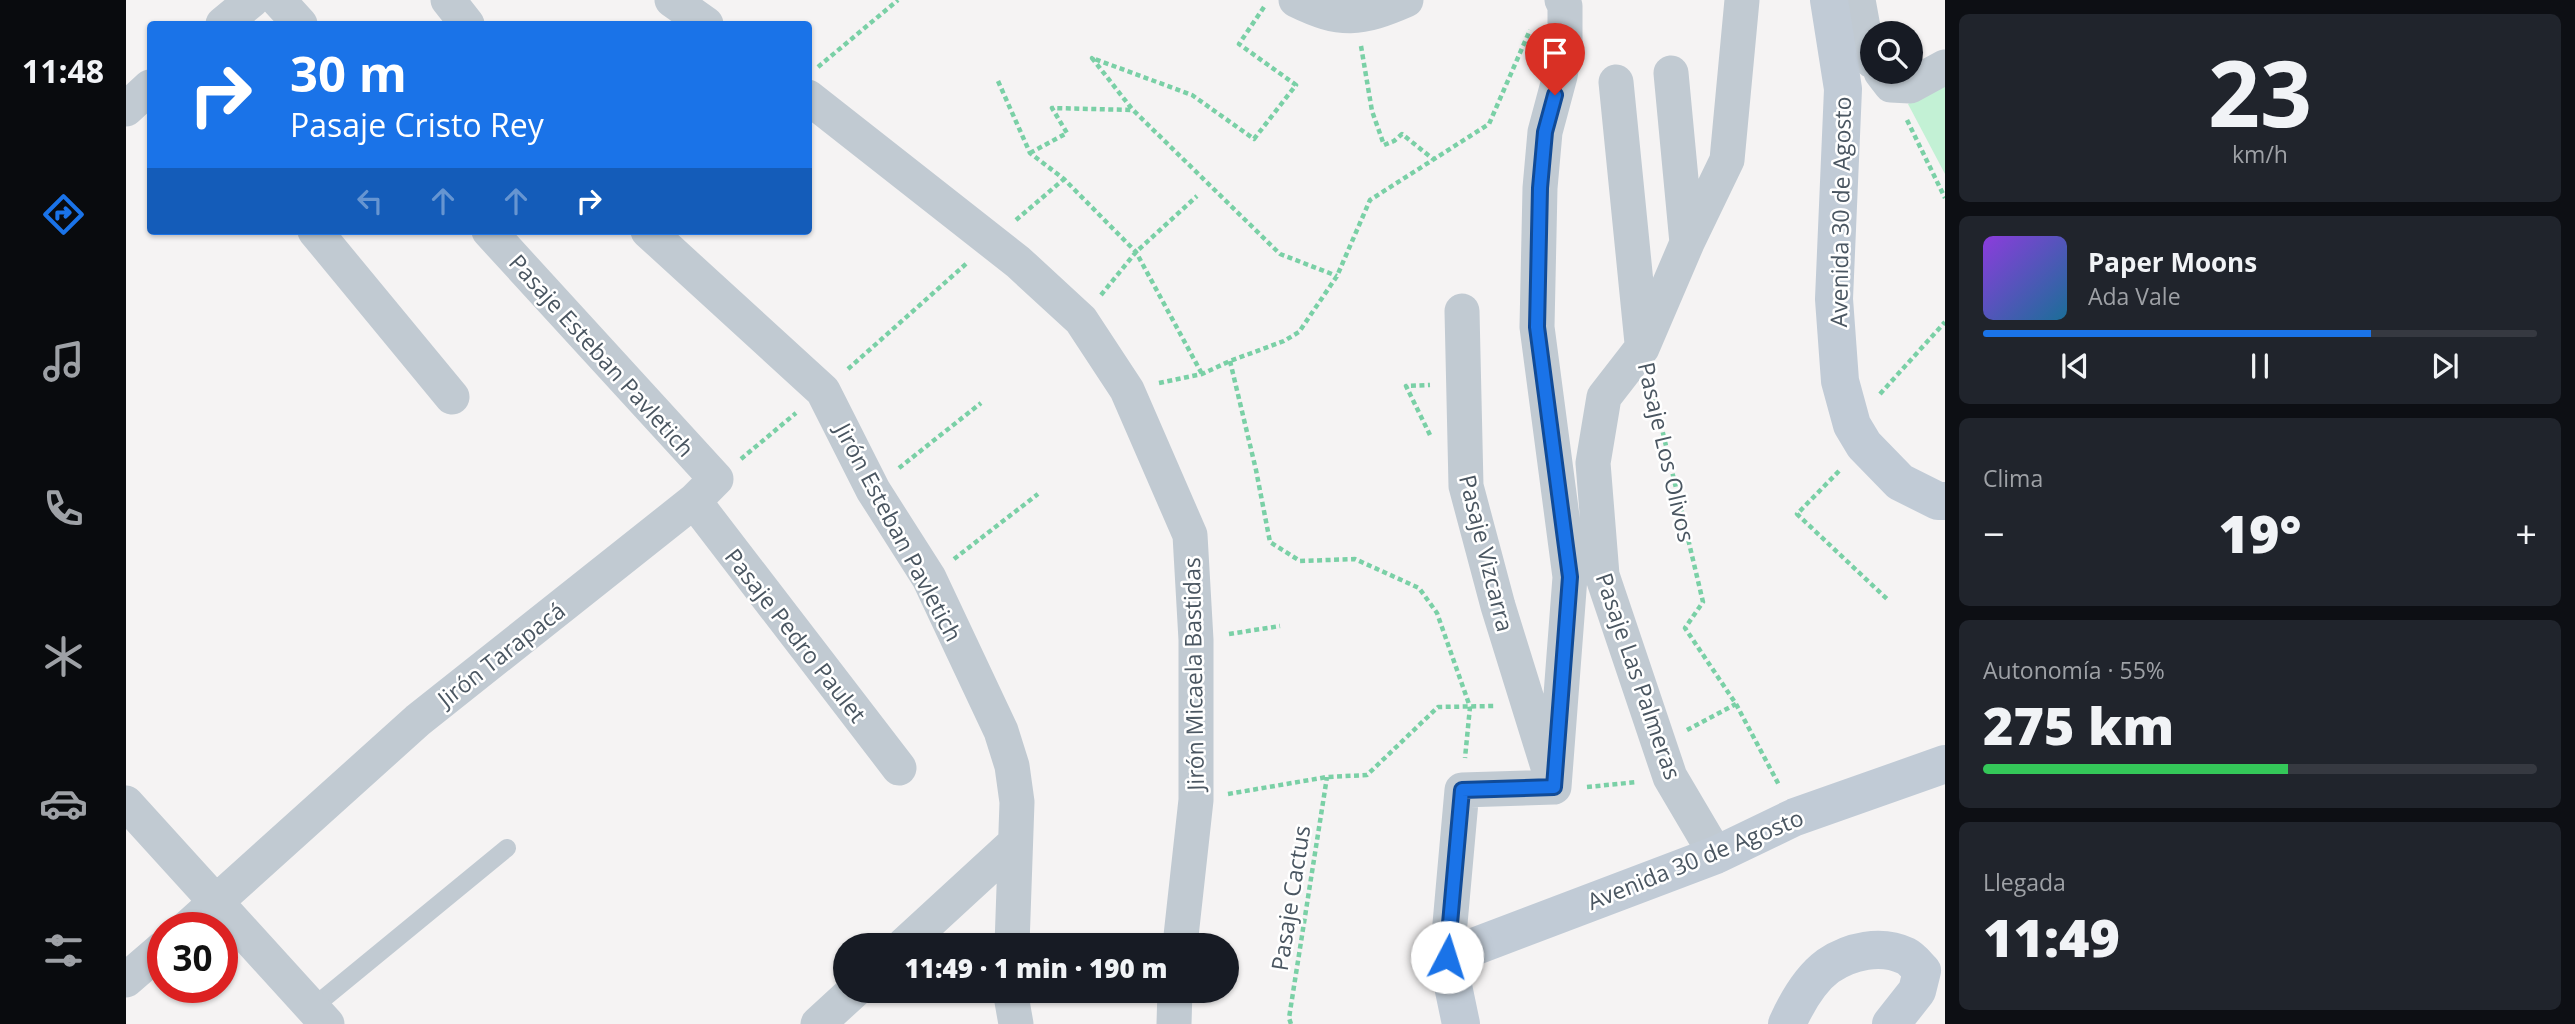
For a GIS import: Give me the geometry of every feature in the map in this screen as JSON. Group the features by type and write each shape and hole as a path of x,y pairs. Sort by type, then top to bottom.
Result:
{"street":[{"path":"227,21 252,0"},
{"path":"278,0 297,21"},
{"path":"448,0 465,21"},
{"path":"672,0 701,21"},
{"path":"1296,0 1318,10 1356,17 1406,0"},
{"path":"1461,1024 1447,957 1462,790 1554,787 1570,577 1537,327 1540,188 1545,132 1565,46 1565,6 1562,0"},
{"name":"Pasaje Los Olivos","path":"1643,348 1687,243 1727,160 1742,0"},
{"name":"Avenida 30 de Agosto","path":"1829,0 1843,89 1834,299 1840,382 1852,425 1864,445 1900,482 1938,501 1945,501"},
{"path":"1858,0 1862,21"},
{"path":"1923,79 1945,67"},
{"path":"1671,73 1687,243"},
{"path":"1616,82 1643,348"},
{"path":"126,109 147,90"},
{"name":"Jirón Micaela Bastidas","path":"812,100 1017,262 1081,320 1127,390 1190,535 1196,640 1196,800 1181,933"},
{"path":"317,235 452,397"},
{"name":"Pasaje Esteban Pavletich","path":"492,235 705,490"},
{"name":"Jirón Esteban Pavletich","path":"652,235 823,391 873,490 929,579 1005,743 1012,766 1017,802 1012,933"},
{"name":"Pasaje Vizcarra","path":"1462,311 1466,486 1498,606 1554,787"},
{"name":"Pasaje Las Palmeras","path":"1643,348 1604,397 1593,463 1602,575 1670,777 1716,855"},
{"name":"Pasaje Pedro Paulet","path":"705,490 899,768"},
{"name":"Jirón Tarapacá","path":"205,912 418,720 705,490"},
{"name":"Avenida 30 de Agosto","path":"1447,957 1716,855 1795,817 1945,764"},
{"path":"126,803 320,1016"},
{"path":"917,933 1015,843"},
{"path":"1787,1024 1798,999 1827,967 1863,950 1890,950 1909,956 1922,971 1917,990 1891,1024"},
{"path":"126,980 147,962"},
{"path":"819,1024 841,1003"},
{"path":"1012,1003 1016,1024"},
{"path":"1174,1024 1175,1003"}],"lane":[{"path":"320,1016 506,848"}],"path":[{"path":"812,71 891,2 898,0"},
{"path":"1269,0 1239,44 1296,85 1254,139 1192,95 1092,58 1133,110 1280,254 1337,276"},
{"path":"1356,17 1372,111 1384,145 1402,134 1433,159"},
{"path":"1127,390 1202,374 1230,360 1284,341 1299,332 1337,276 1370,200 1489,124 1532,25"},
{"path":"998,81 1030,153 1064,179 1136,251 1202,374"},
{"path":"1887,84 1945,198"},
{"path":"1030,153 1067,133 1052,108 1133,110"},
{"path":"705,490 823,391 1064,179"},
{"path":"1081,320 1136,251 1197,196"},
{"path":"1889,383 1945,322"},
{"name":"Pasaje Los Olivos","path":"1643,348 1703,602 1685,628 1736,704 1782,792"},
{"path":"1230,360 1270,542 1300,561 1355,559 1419,588 1437,613 1471,707 1462,790"},
{"path":"873,490 981,403"},
{"path":"1864,445 1797,514 1887,599"},
{"path":"929,579 1038,494"},
{"path":"1196,640 1280,626"},
{"path":"1659,744 1736,704"},
{"path":"1196,800 1327,777 1367,775 1438,707 1471,707"},
{"name":"Pasaje Cactus","path":"1291,1024 1289,1018 1327,777"},
{"path":"1554,787 1610,786 1670,777"}],"green space":[{"path":"1945,84 1945,174 1908,104"}],"route":[{"path":"1447,957 1462,790 1554,787 1570,577 1537,327 1540,188 1545,132 1555,95"}]}
